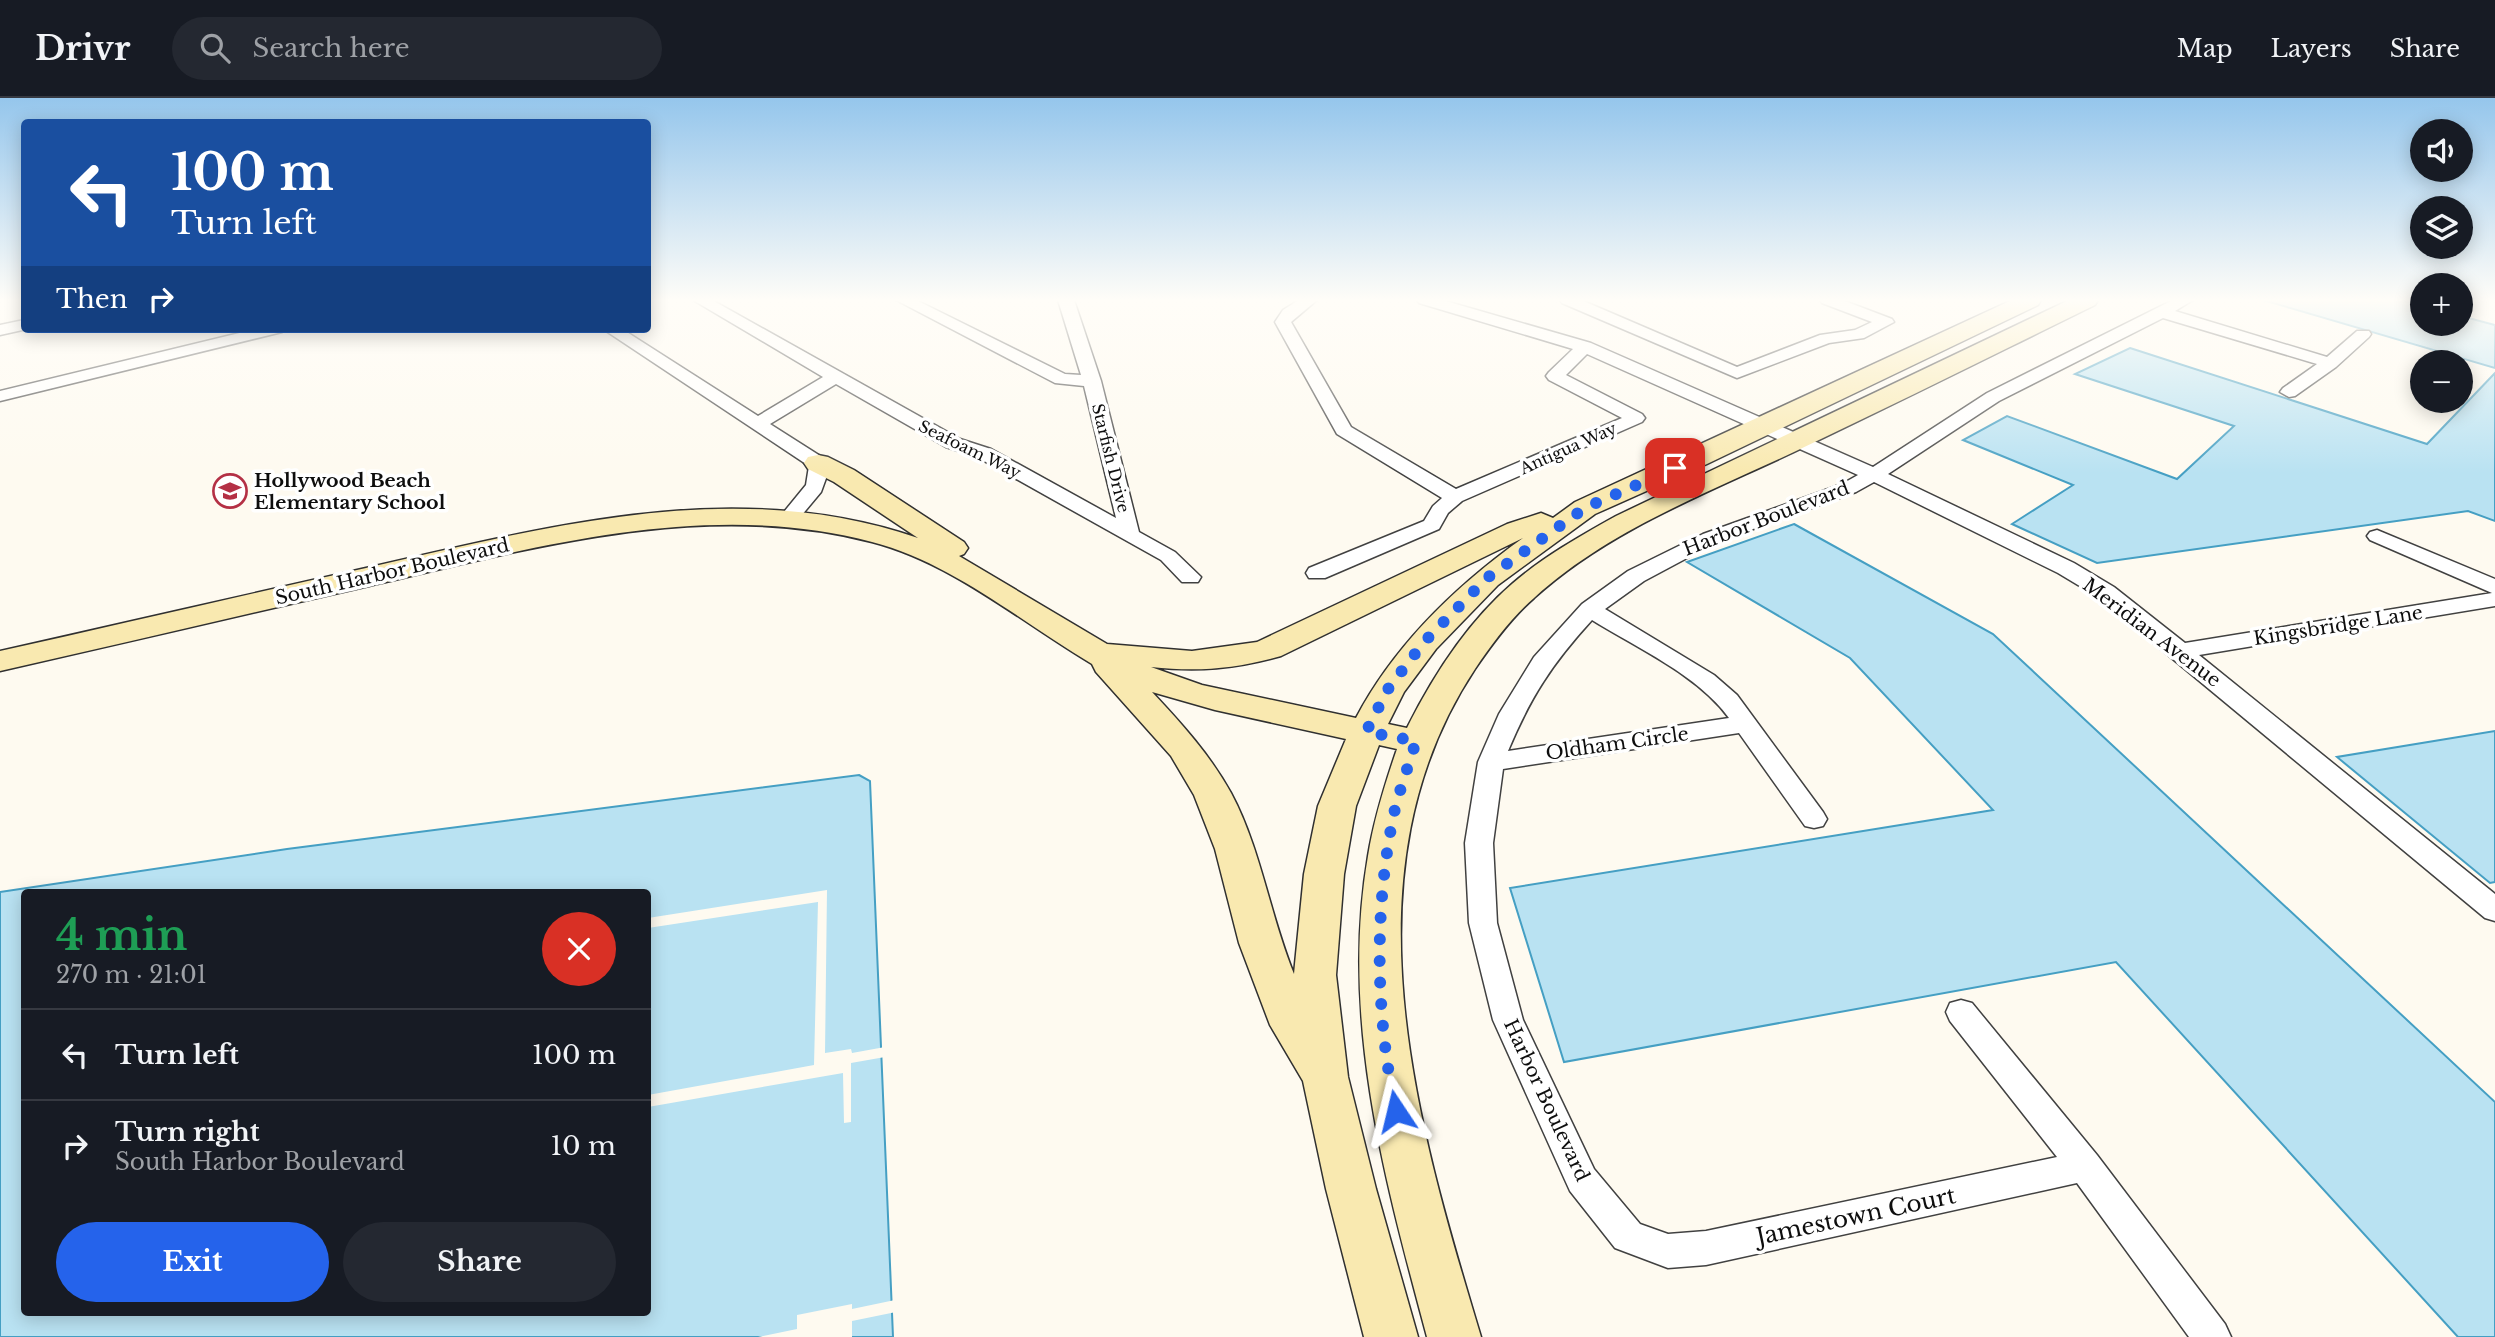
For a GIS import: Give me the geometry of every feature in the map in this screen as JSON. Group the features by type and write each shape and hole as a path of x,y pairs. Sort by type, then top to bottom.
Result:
{"main road":[{"path":"1096,652 1192,661 1243,656 1269,649 1517,530 1585,508 1907,358"},
{"path":"1454,1337 1418,1207 1391,1087 1381,986 1381,902 1390,835 1416,741 1450,676 1528,585 1592,541 1671,500 1968,358"},
{"path":"818,463 949,544 979,581"},
{"path":"1391,1337 1351,1189 1325,1077 1315,975 1324,874 1338,806 1366,732 1388,689 1424,642 1456,607 1506,563 1585,508"},
{"name":"South Harbor Boulevard","path":"0,661 568,532 684,517 789,518 833,524 884,536 930,554 1096,652"},
{"path":"1096,652 1149,679 1190,693 1416,741"},
{"path":"1096,652 1184,748 1213,795 1234,849 1261,943 1292,1026 1325,1077"}],"street":[{"path":"0,396 157,358"},
{"path":"655,358 818,463 821,470 818,481 789,518"},
{"name":"Seafoam Way","path":"802,358 953,443 984,453 1168,556 1190,577"},
{"path":"1020,358 1062,379 1092,381"},
{"name":"Starfish Drive","path":"1085,358 1130,535"},
{"path":"1303,358 1344,430 1455,497"},
{"name":"Antigua Way","path":"1317,573 1432,525 1440,510 1455,497 1636,418 1555,376 1574,358"},
{"name":"Meridian Avenue","path":"1610,358 1872,474 2066,568 2106,592 2495,910"},
{"path":"1702,358 1737,373 1776,358"},
{"name":"Harbor Boulevard","path":"1628,1236 1582,1180 1508,1020 1483,923 1479,844 1491,762 1511,714 1546,657 1590,609 1636,576 1675,553 1710,538 1849,488 1897,462 1993,397 2070,358"},
{"path":"2313,358 2330,363"},
{"path":"2289,392 2336,358"},
{"path":"757,424 835,377"},
{"path":"2377,536 2495,587"},
{"name":"Kingsbridge Lane","path":"2180,651 2495,599"},
{"path":"1590,609 1706,680 1728,700 1814,819"},
{"name":"Oldham Circle","path":"1491,762 1744,724"},
{"path":"1961,1012 2085,1166 2212,1337"},
{"name":"Jamestown Court","path":"1628,1236 1668,1251 1706,1248 2085,1166"}],"water":[{"path":"2109,358 2160,358 2427,444 2457,413 2473,413 2473,396 2495,373 2495,521 2468,511 2097,563 2012,524 2073,485 1963,440 2007,416 2177,479 2234,426 2075,374"},
{"path":"2473,358 2495,358 2495,368 2473,362"},
{"path":"1794,524 1993,634 2495,1102 2495,1337 2458,1337 2116,962 1564,1062 1510,888 1993,810 1850,658 1687,562"},
{"path":"2495,731 2495,882 2490,883 2337,757"},
{"path":"859,775 870,781 893,1337 0,1337 0,892 287,849"}],"pier":[{"path":"827,890 825,1053 851,1049 852,1053 885,1047 885,1057 851,1063 851,1122 844,1123 843,1073 651,1106 651,1094 814,1065 818,902 651,928 651,918"},
{"path":"895,1300 896,1312 852,1321 852,1337 758,1337 797,1329 797,1315 852,1304 852,1309"}],"place":[{"name":"Hollywood Beach Elementary School","path":"230,491"}],"route":[{"path":"1396,1111 1391,1087 1381,986 1381,902 1392,822 1416,741 1366,732 1388,689 1424,642 1487,578 1585,508 1675,468"}]}
